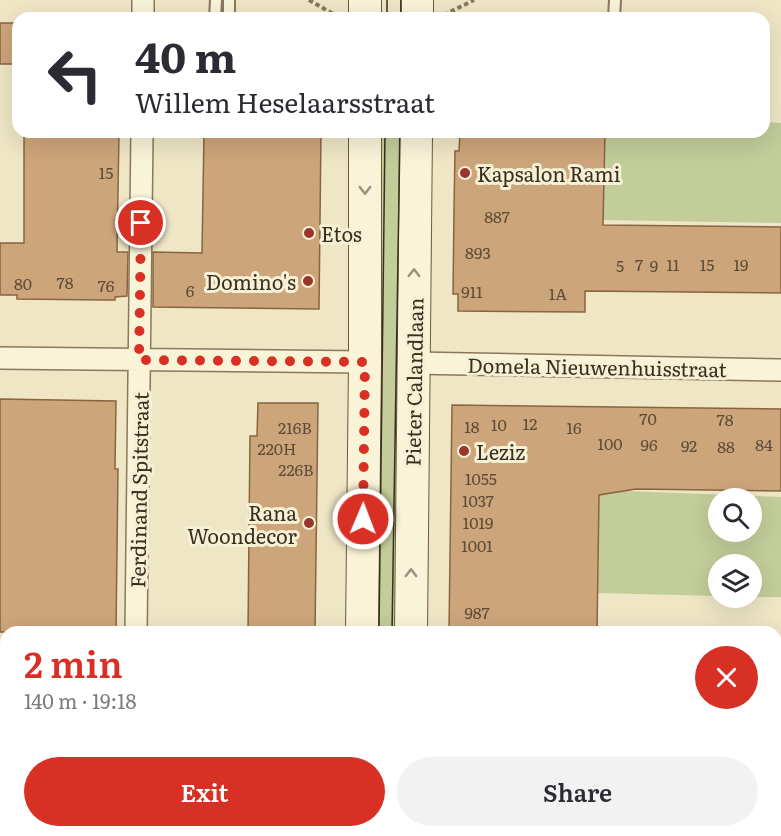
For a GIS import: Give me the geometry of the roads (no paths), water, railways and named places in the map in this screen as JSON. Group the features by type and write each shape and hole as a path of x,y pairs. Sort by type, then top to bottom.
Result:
{"street":[{"name":"Ferdinand Spitstraat","path":"136,626 142,138"},
{"path":"362,626 365,138"},
{"name":"Pieter Calandlaan","path":"411,626 416,138"},
{"path":"0,358 365,362"},
{"name":"Domela Nieuwenhuisstraat","path":"412,363 781,370"}],"tram line":[{"path":"387,0 387,12"},
{"path":"401,0 401,12"},
{"path":"379,626 385,138"},
{"path":"392,626 400,138"}],"place":[{"name":"Kapsalon Rami","path":"465,173"},
{"name":"Etos","path":"309,233"},
{"name":"Domino's","path":"308,281"},
{"name":"Leziz","path":"464,451"},
{"name":"Rana Woondecor","path":"309,523"}]}
